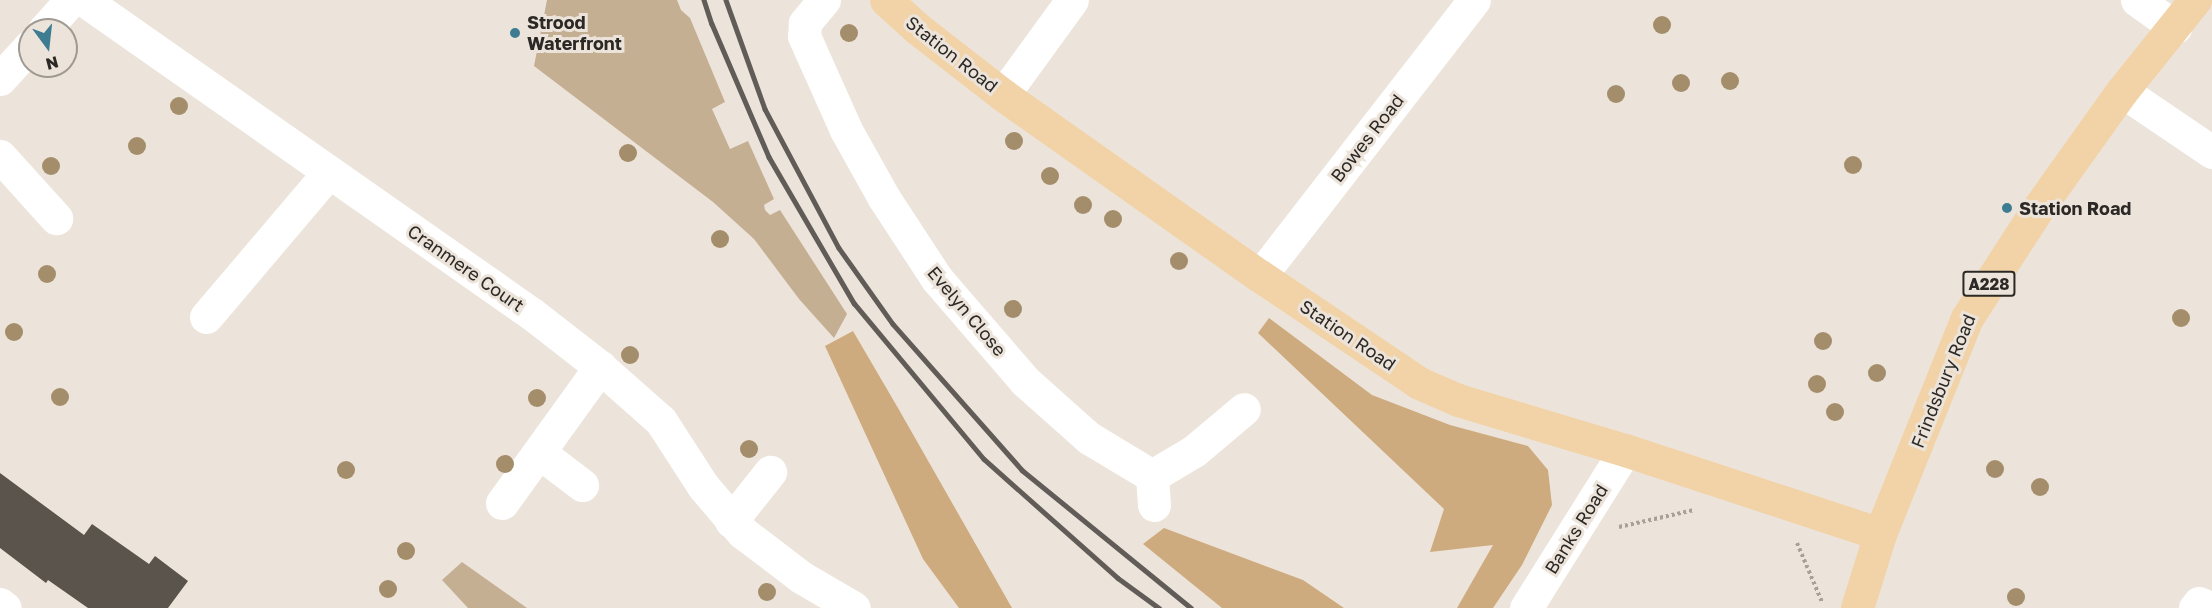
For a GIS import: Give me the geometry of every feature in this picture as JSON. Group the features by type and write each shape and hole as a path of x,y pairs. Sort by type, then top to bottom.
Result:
{"main road":[{"name":"Station Road","path":"886,0 918,29 1003,94 1260,276 1419,383 1458,400 1625,450 1880,534"},
{"name":"Frindsbury Road","path":"1857,608 1880,534 1967,318 2037,210 2122,91 2195,0"}],"street":[{"path":"55,18 71,0"},
{"name":"Cranmere Court","path":"84,0 531,314 600,367 661,421 703,486 742,532 801,578 854,608"},
{"name":"Evelyn Close","path":"824,0 805,23 804,33 806,44 846,130 884,198 925,261 947,291 1025,381 1089,438 1153,490 1194,451 1244,409"},
{"path":"1003,94 1072,0"},
{"name":"Bowes Road","path":"1260,276 1474,0"},
{"path":"2137,0 2175,27"},
{"path":"0,79 18,59"},
{"path":"2122,91 2212,152"},
{"path":"0,156 56,218"},
{"path":"206,317 329,172"},
{"path":"502,502 540,453 600,367"},
{"name":"Banks Road","path":"1526,608 1625,450"},
{"path":"540,453 582,485"},
{"path":"731,521 770,472"},
{"path":"2194,608 2199,603 2210,608"},
{"path":"0,604 5,608"}],"path":[{"path":"1615,531 1624,525 1702,509"},
{"path":"1792,538 1800,548 1825,608"}],"shaded area":[{"path":"547,0 677,0 681,10 690,18 725,102 712,109 730,149 748,141 774,199 764,205 765,210 770,215 780,210 847,314 834,338 799,299 754,239 713,202 534,66"},
{"path":"1269,318 1372,395 1450,425 1528,446 1548,470 1552,505 1522,565 1493,608 1457,608 1493,545 1430,552 1444,509 1258,333"},
{"path":"853,331 1012,608 959,608 923,559 825,346"},
{"path":"1164,528 1303,580 1344,608 1222,608 1143,544"},
{"path":"462,562 527,608 468,608 442,580"}],"building":[{"path":"0,473 84,535 92,524 149,564 155,556 188,581 168,608 88,608 48,580 46,583 0,548"}],"railway":[{"path":"704,0 769,157 854,303 984,459 1118,578 1159,608"},
{"path":"726,0 765,109 839,248 893,324 1022,470 1191,608"}],"place":[{"name":"Strood Waterfront","path":"515,33"},
{"name":"Station Road","path":"2007,208"}]}
